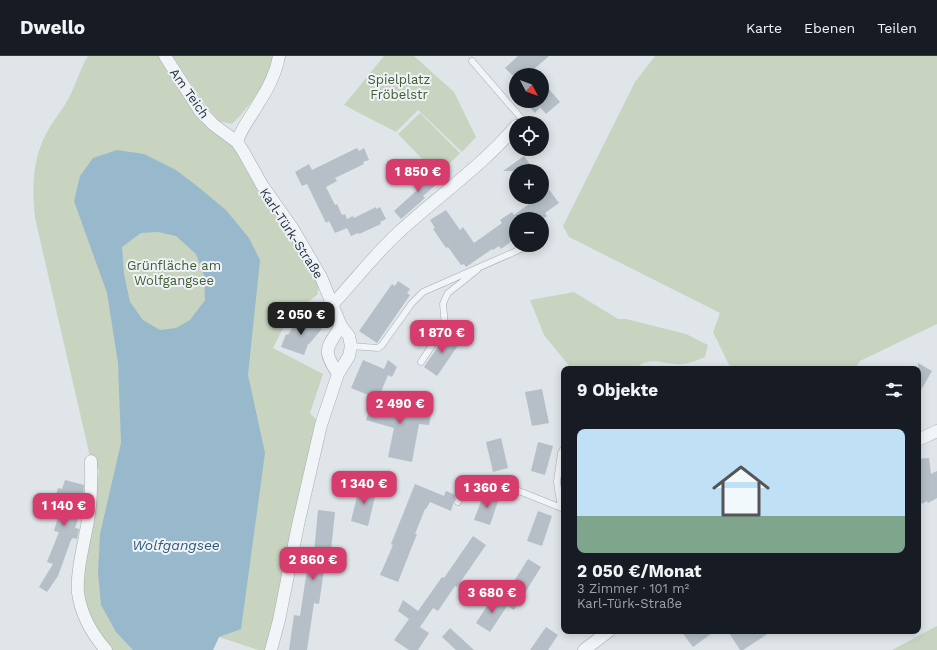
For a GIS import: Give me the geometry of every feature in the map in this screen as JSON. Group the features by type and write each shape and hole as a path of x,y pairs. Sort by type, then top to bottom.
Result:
{"street":[{"name":"Am Teich","path":"165,56 200,111 214,125 237,142"},
{"path":"237,142 244,125 258,105 272,79 277,67 279,56"},
{"path":"333,304 354,282 377,253 399,232 471,171 509,135"},
{"name":"Karl-Türk-Straße","path":"237,142 262,185 303,245 322,277 341,326 349,336 351,346"},
{"path":"338,374 330,362 327,354 330,342 341,326"},
{"path":"271,650 279,620 298,524 321,425 338,374 349,356 351,346"},
{"path":"921,439 937,431"},
{"path":"91,461 91,500 79,571 78,592 87,622 106,650"},
{"path":"584,650 604,634"}],"lane":[{"path":"472,61 514,116"},
{"path":"351,346 378,348 382,345 412,303 423,292 514,252"},
{"path":"421,362 445,326 443,304 448,293 485,264"},
{"path":"561,453 557,482 561,499"},
{"path":"458,502 468,479 478,482 486,489 519,490 561,507"}],"green space":[{"name":"Grünfläche am Wolfgangsee","path":"88,56 165,56 200,111 237,142 321,277 317,295 288,318 273,348 323,374 310,413 321,425 271,650 258,650 219,637 213,650 111,650 94,628 85,603 81,584 96,498 99,470 91,461 35,218 33,186 41,144 48,130 69,98"},
{"path":"172,56 275,56 269,74 258,93 232,124 218,121"},
{"name":"Spielplatz Fröbelstr","path":"384,56 414,56 454,92 476,137 462,152 418,110 396,132 344,105"},
{"path":"655,56 937,56 937,324 860,361 857,366 730,366 713,332 720,313 569,237 563,226 635,82"},
{"path":"420,113 460,153 438,175 398,134"},
{"path":"574,292 618,319 626,319 686,334 708,345 705,357 683,364 653,361 639,366 569,366 544,335 530,300"},
{"path":"937,626 937,650 892,650"}],"water":[{"name":"Wolfgangsee","path":"117,150 144,154 176,170 226,210 249,238 260,260 248,375 265,453 241,629 219,637 213,650 133,650 116,632 101,605 98,573 100,534 121,443 118,363 107,293 74,201 80,176 93,158","holes":["158,232 176,236 196,254 204,276 205,300 190,320 176,328 160,330 143,320 130,302 124,274 122,247 141,233"]}],"building":[{"path":"518,56 549,56 535,68 509,68 509,72 505,68"},
{"path":"549,89 560,102 546,114 541,108 549,108"},
{"path":"530,108 539,108 535,113"},
{"path":"357,148 359,151 364,148 369,160 335,178 337,181 326,187 335,205 337,204 342,215 345,214 347,219 353,216 354,218 376,207 376,209 380,207 386,219 380,222 381,224 351,236 347,228 335,233 329,221 326,223 307,184 302,186 295,172 309,164 312,170"},
{"path":"524,156 530,164 513,164"},
{"path":"425,167 439,182 423,196 425,198 401,219 394,211 425,183 417,174"},
{"path":"509,167 509,171 503,171"},
{"path":"549,189 559,203 546,212 518,212 529,204 549,204"},
{"path":"446,210 460,230 463,227 474,243 502,223 500,220 509,214 509,243 501,249 499,246 493,250 492,249 466,267 464,264 461,265 448,247 446,248 433,229 435,228 430,220"},
{"path":"398,281 410,289 407,293 410,295 377,343 359,331 392,284 395,286"},
{"path":"305,314 322,329 308,344 304,355 281,347 286,334 288,335 296,322 298,323"},
{"path":"448,332 461,341 437,376 424,367"},
{"path":"363,360 384,369 388,360 397,367 392,377 388,375 378,399 351,388"},
{"path":"918,363 932,371 921,390 921,366 918,366"},
{"path":"542,389 549,423 532,426 525,392"},
{"path":"403,393 414,397 409,408 432,412 429,425 419,424 412,462 388,457 394,428 366,420 372,401 396,406"},
{"path":"501,438 508,468 493,472 486,442"},
{"path":"538,442 553,446 545,475 531,471"},
{"path":"929,458 931,474 937,471 937,498 928,503 927,501 922,504 921,502 921,459"},
{"path":"65,480 84,485 83,504 75,528 79,529 77,539 73,538 71,540 58,576 47,592 39,587 53,564 47,562 59,532 54,531 60,510 55,509 56,503 54,503 58,488 62,489"},
{"path":"360,484 377,488 368,526 351,521"},
{"path":"415,484 444,496 446,491 456,495 451,511 430,502 425,509 398,582 380,575 393,545 391,544"},
{"path":"484,493 499,498 490,525 474,520"},
{"path":"318,510 335,512 331,551 327,550 319,604 314,603 307,650 289,650 294,615 300,616 308,563 313,563"},
{"path":"538,511 552,516 542,546 527,541"},
{"path":"473,536 486,545 457,587 455,586 438,611 433,608 420,627 429,633 418,650 409,650 394,640 409,619 398,611 403,600 418,611 442,577 444,578"},
{"path":"528,559 541,567 514,610 501,602"},
{"path":"493,597 507,606 490,632 476,623"},
{"path":"546,627 558,635 548,650 530,650"},
{"path":"450,628 474,650 456,650 442,637"},
{"path":"683,634 711,634 693,647"},
{"path":"730,634 767,634 743,650 740,650"}]}
